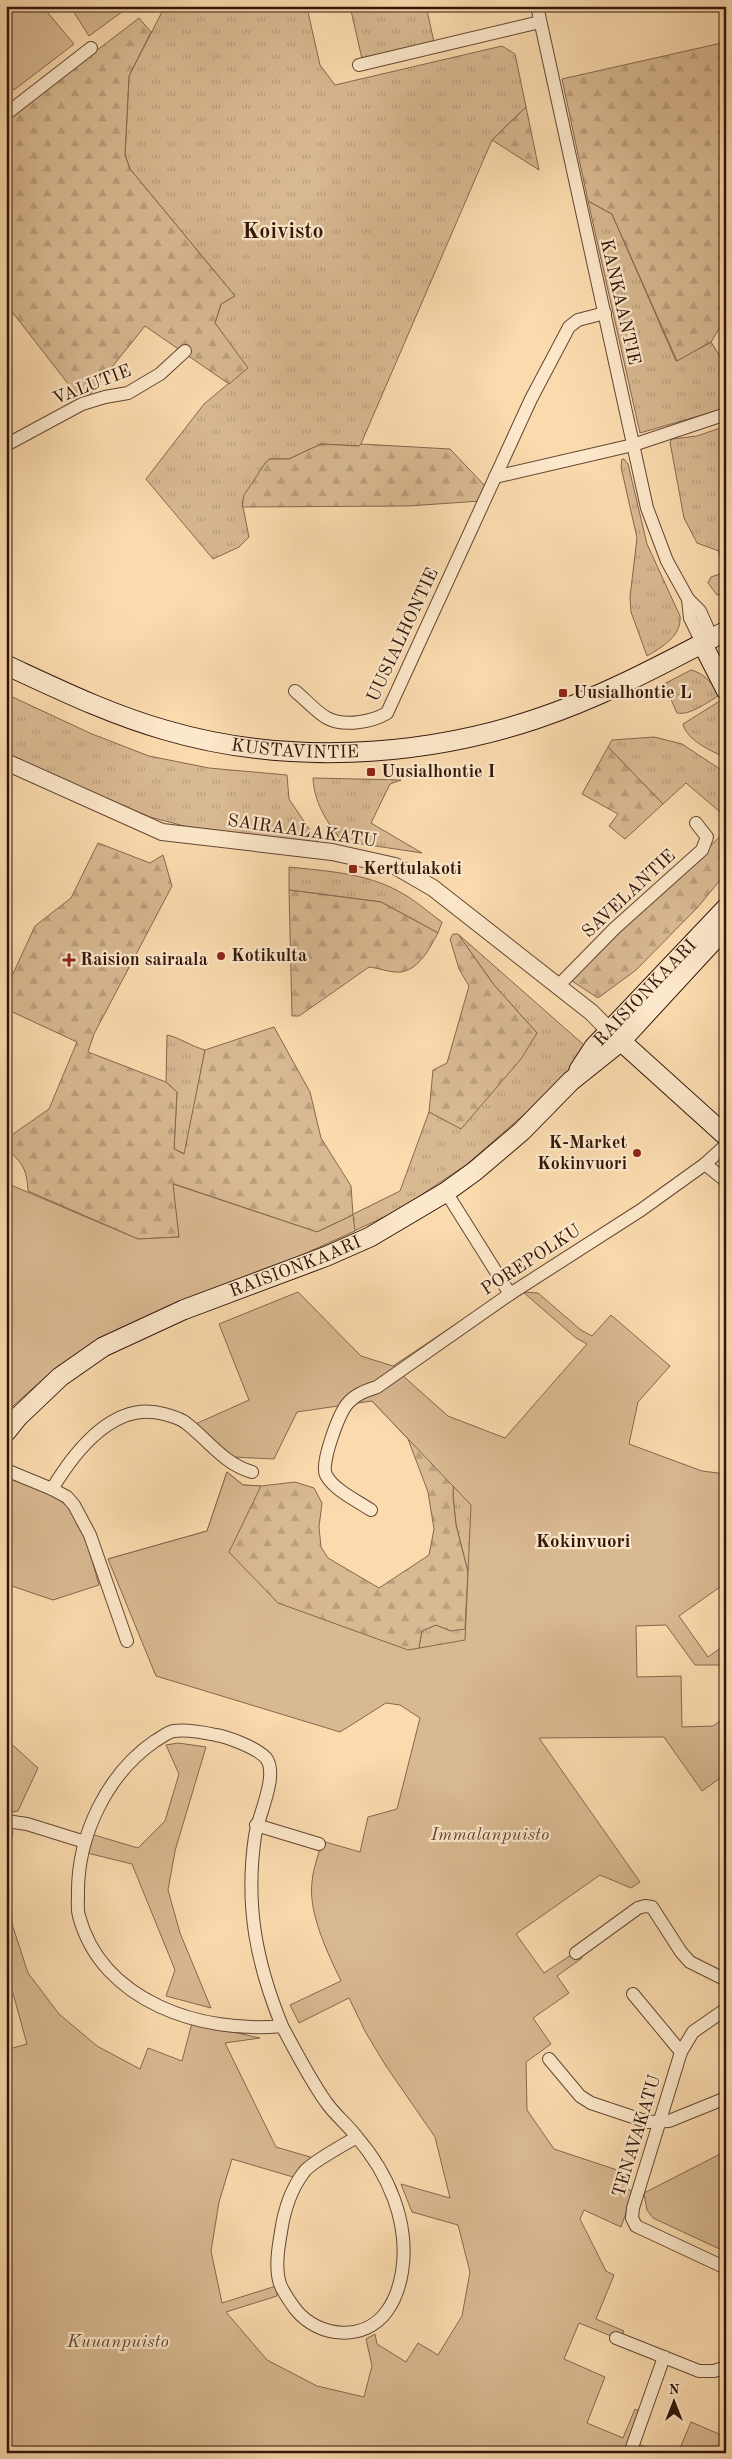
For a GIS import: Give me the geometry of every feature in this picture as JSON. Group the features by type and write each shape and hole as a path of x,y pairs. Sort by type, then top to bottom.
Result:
{"main road":[{"name":"KUSTAVINTIE","path":"6,665 83,701 166,730 253,747 296,751 370,751 490,733 537,719 600,693 713,638"},
{"path":"713,638 726,667"},
{"path":"713,638 726,690"},
{"name":"RAISIONKAARI","path":"616,1036 726,908"},
{"name":"RAISIONKAARI","path":"6,1432 24,1410 60,1377 103,1347 183,1310 327,1256 370,1237 446,1192 497,1154 726,927"},
{"path":"616,1036 726,1136"}],"street":[{"name":"KANKAANTIE","path":"537,6 634,445 646,508 656,536 688,599 690,618 713,638"},
{"path":"359,65 540,22"},
{"path":"6,114 91,48"},
{"name":"UUSIALHONTIE","path":"294,691 328,718 341,722 376,720 387,713 531,399 569,327 578,320 605,313"},
{"name":"VALUTIE","path":"6,445 82,404 106,396 128,393 160,374 185,351"},
{"path":"496,477 634,445 726,414"},
{"name":"SAIRAALAKATU","path":"6,762 162,832 332,852 395,866 433,888 558,986 616,1036"},
{"name":"SAVELANTIE","path":"558,986 615,928 702,850 707,836 696,823"},
{"name":"POREPOLKU","path":"371,1510 331,1484 324,1473 324,1461 346,1405 359,1393 377,1387 510,1294 641,1210 705,1164 726,1145"},
{"path":"705,1164 726,1181"},
{"path":"446,1192 510,1294"},
{"path":"52,1489 91,1438 120,1417 145,1411 184,1421 236,1468 252,1472"},
{"path":"6,1470 52,1489 66,1497 81,1516 90,1535 127,1642"},
{"path":"282,2026 264,2028 206,2022 164,2010 133,1993 107,1969 89,1942 78,1914 78,1880 85,1842 97,1811 116,1777 142,1750 172,1731 199,1731 223,1736 247,1746 266,1758 271,1772 256,1825 250,1870 250,1907 265,1984 282,2026 327,2103 357,2137 382,2171 399,2213 403,2240 402,2272 387,2311 366,2328 340,2334 313,2326 286,2297 280,2284 277,2255 288,2200 304,2171 357,2137"},
{"path":"6,1822 27,1824 85,1842"},
{"path":"256,1825 320,1844"},
{"path":"576,1952 638,1908 652,1907 681,1952 690,1962 726,1980"},
{"path":"633,1994 681,2052"},
{"name":"TENAVAKATU","path":"726,2009 693,2032 681,2052 638,2189 632,2218 636,2226 726,2268"},
{"path":"549,2059 580,2096 591,2103 648,2122 658,2123 678,2118 726,2098"},
{"path":"616,2338 699,2370 714,2371 726,2367"},
{"path":"630,2453 664,2357"}],"green space":[{"path":"6,6 42,6 74,44 14,90 6,80"},
{"path":"70,6 130,6 89,36"},
{"path":"165,6 329,6 308,12 320,65 335,85 502,46 515,54 526,107 492,140 360,446 321,444 289,459 270,459 266,462 242,502 249,537 239,547 213,559 146,479 204,404 247,368 215,323 221,304 235,296 130,169 125,155 129,76"},
{"path":"350,6 426,6 434,42 362,59"},
{"path":"139,18 151,32 129,76 125,155 130,169 235,296 221,304 215,323 248,368 229,384 145,326 83,403 6,304 6,120"},
{"path":"726,42 726,317 711,342 677,361 612,214 588,201 562,79"},
{"path":"526,107 539,170 492,140"},
{"path":"588,201 612,214 676,361 711,342 726,366 726,408 640,433"},
{"path":"726,426 726,593 717,595 708,583 711,577 723,573 719,551 697,543 684,518 670,442 672,439 697,436"},
{"path":"321,444 359,446 361,444 450,449 487,488 481,501 408,506 242,507 244,495 266,462 270,459 289,459"},
{"path":"622,459 628,464 647,544 680,616 678,629 670,640 647,656 631,612 630,597 637,538 621,467"},
{"path":"691,670 708,680 720,695 693,710 677,713 664,684"},
{"path":"6,694 92,734 149,756 209,768 287,775 289,799 318,842 276,839 184,826 150,817 6,755"},
{"path":"723,699 726,704 726,758 707,749 689,736 683,724"},
{"path":"654,737 682,744 726,773 726,817 686,783 663,804 608,747 612,740"},
{"path":"608,747 663,804 625,839 609,826 618,814 582,794"},
{"path":"313,778 401,780 390,784 371,823 422,853 342,841 322,812"},
{"path":"726,831 726,873 697,908 636,970 598,998 572,981 573,974"},
{"path":"98,843 150,863 163,855 172,886 94,1034 88,1052 166,1082 177,1092 174,1149 184,1154 205,1050 274,1027 310,1092 321,1138 351,1186 353,1215 317,1232 174,1184 179,1237 138,1239 28,1191 27,1178 23,1167 6,1148 6,1139 49,1109 77,1042 6,1009 6,989 35,926 71,898"},
{"path":"289,867 345,874 385,885 410,898 442,922 438,933 381,902 289,890"},
{"path":"289,890 381,902 438,933 424,957 414,967 397,972 369,967 299,1016 292,1016"},
{"path":"453,934 458,934 494,985 537,1033 521,1059 461,1129 429,1112 433,1070 447,1063 469,986 459,969 450,939"},
{"path":"458,934 584,1045 580,1055 559,1084 466,1165 397,1211 283,1264 317,1232 400,1191 429,1112 461,1128 537,1033 494,985"},
{"path":"167,1035 205,1050 185,1154 174,1149 177,1092 166,1082"},
{"path":"6,1183 138,1239 179,1237 173,1184 317,1232 353,1215 355,1231 280,1265 118,1329 58,1366 6,1412"},
{"path":"298,1292 361,1356 393,1366 489,1302 401,1374 448,1416 505,1438 587,1344 576,1338 523,1292 538,1293 581,1330 592,1336 611,1315 670,1366 638,1402 629,1444 702,1471 726,1474 726,1595 720,1587 679,1616 708,1657 726,1644 726,1665 695,1665 666,1625 636,1626 637,1677 681,1676 682,1727 713,1726 726,1717 726,1774 702,1791 664,1737 539,1738 640,1882 631,1888 600,1875 516,1934 544,1973 577,1951 582,1958 557,1976 569,1993 533,2018 551,2044 526,2062 527,2110 554,2149 629,2174 625,2186 633,2193 621,2227 584,2210 580,2219 606,2271 614,2275 596,2319 624,2331 621,2340 579,2323 564,2359 605,2377 587,2423 623,2438 635,2409 650,2416 638,2444 660,2453 6,2453 6,2050 27,2044 6,1968 6,1880 13,1927 28,1973 59,2014 97,2046 140,2069 148,2048 182,2061 192,2023 260,2038 225,2043 276,2147 317,2159 293,2177 232,2159 219,2202 211,2251 222,2303 276,2286 277,2296 226,2312 267,2360 317,2386 364,2397 372,2366 366,2339 375,2334 377,2344 406,2362 418,2343 438,2355 462,2316 470,2272 458,2225 412,2212 401,2184 450,2198 435,2137 386,2066 366,2033 349,1998 299,2023 290,2005 341,1981 320,1933 313,1907 313,1877 322,1841 360,1852 368,1817 397,1809 420,1718 400,1705 386,1703 340,1732 156,1676 108,1559 207,1531 227,1472 243,1485 261,1486 229,1552 278,1603 408,1650 465,1640 471,1505 372,1401 297,1412 274,1459 231,1457 191,1426 249,1400 219,1324"},
{"path":"372,1401 454,1464 453,1496 456,1525 468,1572 465,1629 451,1631 436,1625 422,1631 417,1658 108,1559 207,1531 227,1472 243,1485 261,1486 295,1482 314,1488 322,1503 319,1527 321,1547 328,1558 379,1588 429,1555 434,1529 428,1492 408,1439"},
{"path":"454,1464 474,1478 467,1650 417,1658 422,1631 436,1625 451,1631 468,1572 456,1525 453,1496"},
{"path":"6,1478 43,1490 64,1503 79,1524 99,1585 53,1600 6,1584"},
{"path":"6,1739 38,1768 18,1811 6,1813"},
{"path":"178,1743 206,1747 175,1851 168,1890 180,1933 211,2008 166,1996 175,1970 132,1864 87,1853 91,1834 138,1848 165,1821 179,1774 166,1745"},
{"path":"13,1831 6,1880 6,1833"},
{"path":"726,2151 726,2252 653,2218 647,2210 644,2193"},
{"path":"691,2422 726,2437 726,2453 678,2453"}],"place":[{"name":"Uusialhontie L","path":"563,693"},
{"name":"Uusialhontie I","path":"371,772"},
{"name":"Kerttulakoti","path":"353,869"},
{"name":"Kotikulta","path":"221,956"},
{"name":"Raision sairaala","path":"69,960"},
{"name":"K-Market Kokinvuori","path":"637,1153"}],"district":[{"name":"Koivisto","path":"283,232"},
{"name":"Kokinvuori","path":"583,1542"}],"park label":[{"name":"Immalanpuisto","path":"490,1835"},
{"name":"Kuuanpuisto","path":"118,2342"}]}
